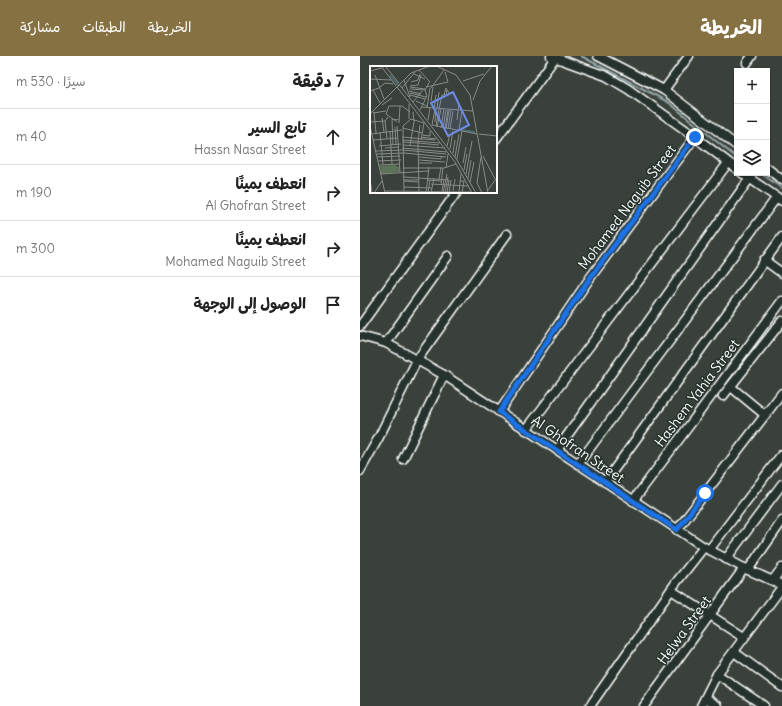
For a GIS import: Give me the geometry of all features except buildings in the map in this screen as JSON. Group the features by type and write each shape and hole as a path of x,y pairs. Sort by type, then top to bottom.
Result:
{"street":[{"path":"598,56 664,90 734,144"},
{"path":"664,90 689,56"},
{"path":"497,138 553,57 606,76 628,89 734,167"},
{"name":"Mohamed Naguib Street","path":"499,412 590,278 695,137"},
{"path":"526,430 728,163"},
{"path":"770,170 782,180"},
{"path":"578,464 779,199 747,176"},
{"path":"556,450 750,178"},
{"path":"360,326 456,193"},
{"path":"360,471 379,437 417,360 507,234"},
{"path":"605,482 782,236"},
{"path":"386,343 448,256"},
{"path":"764,260 782,273"},
{"name":"Hashem Yahia Street","path":"633,501 782,301"},
{"path":"724,396 782,322"},
{"name":"Al Ghofran Street","path":"360,336 386,343 444,375 706,549 746,569 773,580 782,586"},
{"path":"403,458 444,375"},
{"path":"731,387 765,415"},
{"path":"677,530 765,415 779,403 782,393"},
{"path":"590,706 671,590 782,454"},
{"path":"726,559 782,484"},
{"name":"Helwa Street","path":"644,706 710,615 782,520"},
{"path":"773,580 782,568"},
{"path":"701,706 717,674 782,586"},
{"path":"671,590 744,637"},
{"path":"734,652 782,687"},
{"path":"717,674 764,706"},
{"path":"706,698 718,706"}],"waterway":[{"path":"581,56 668,102 734,156"},
{"path":"764,176 782,188"}],"route":[{"path":"695,137 590,278 499,412 677,530 705,493"}]}
